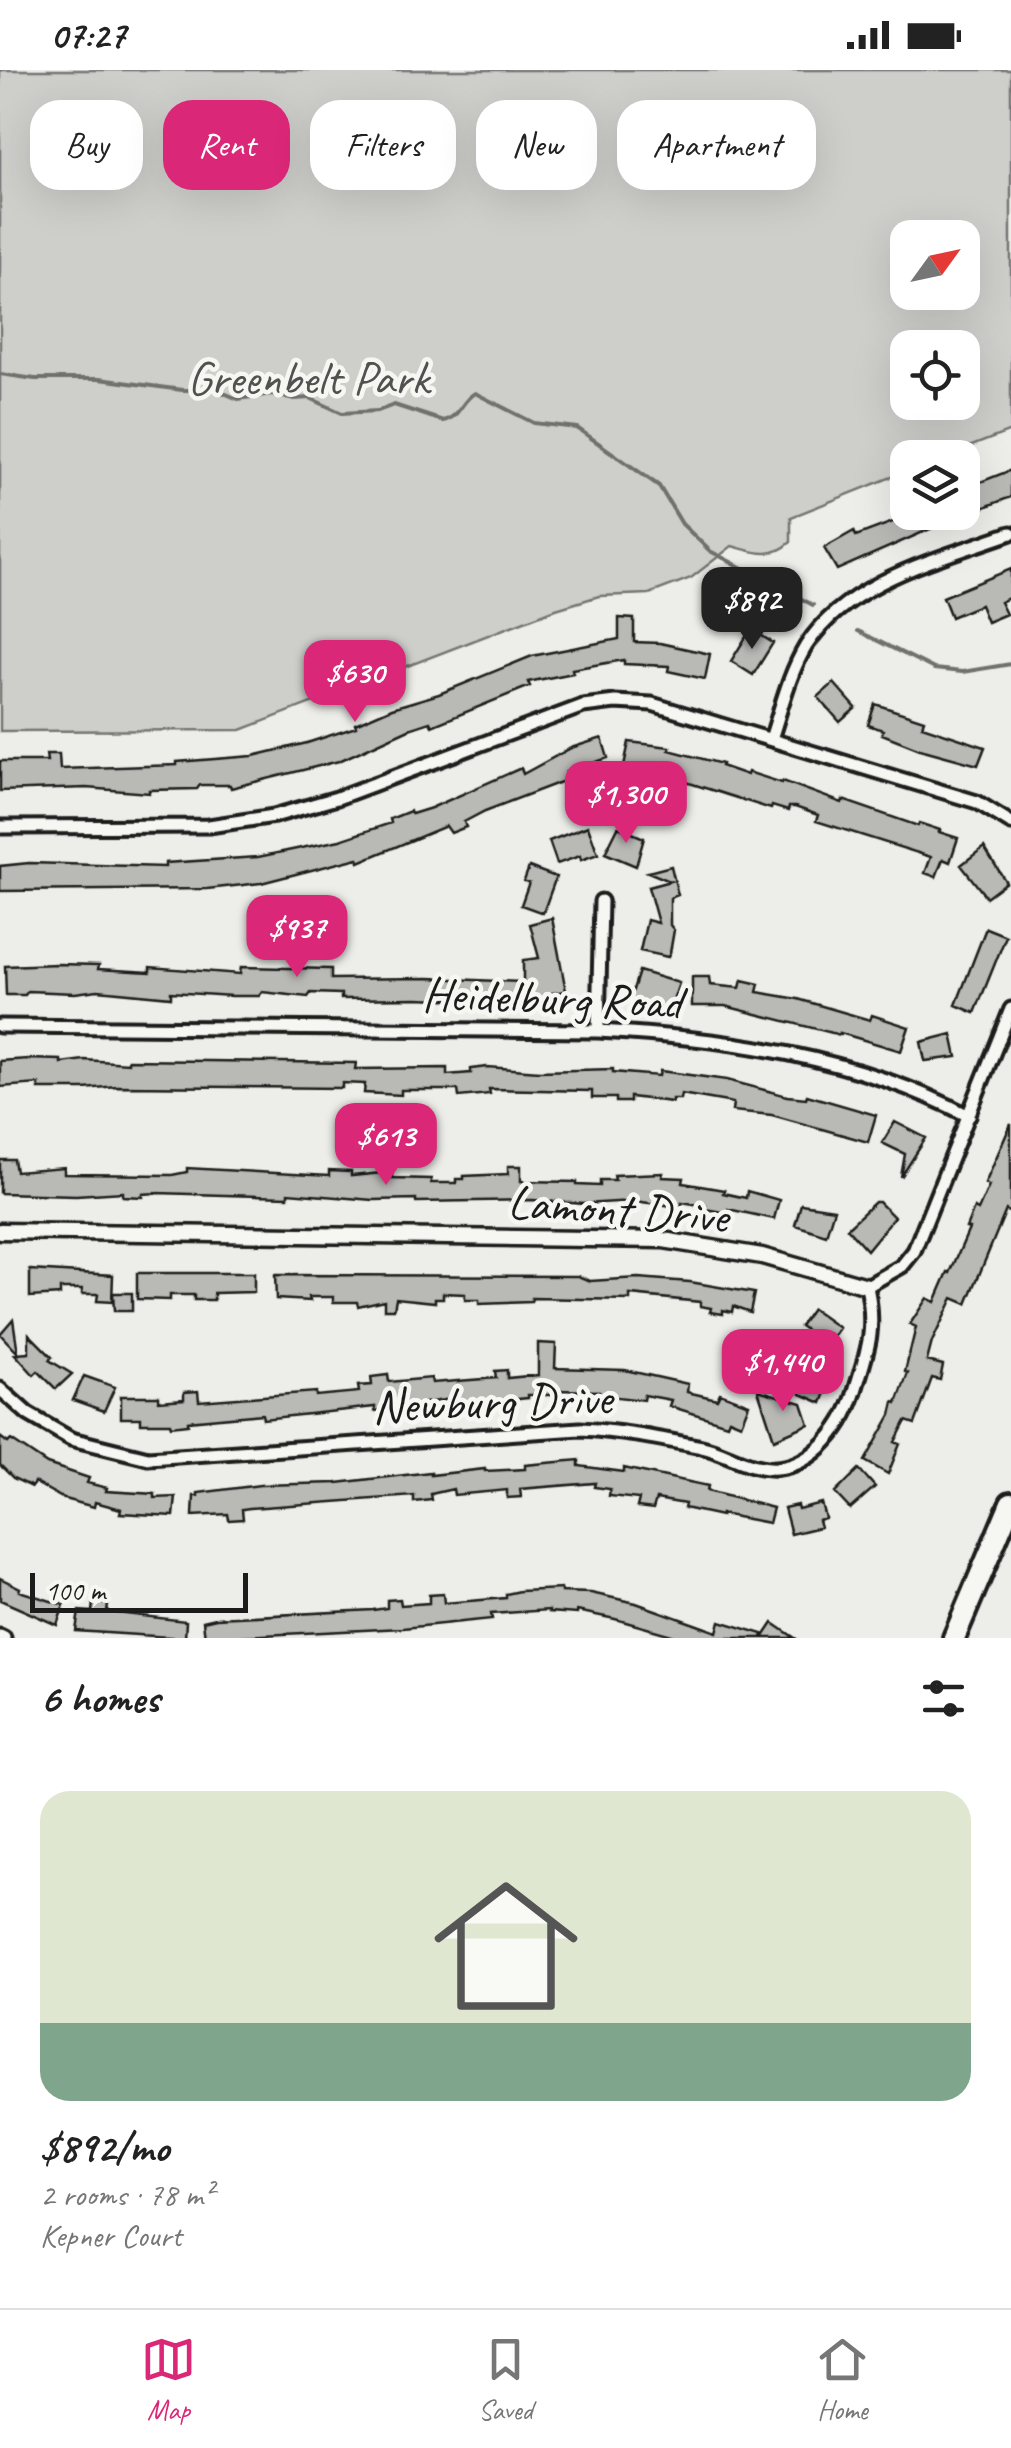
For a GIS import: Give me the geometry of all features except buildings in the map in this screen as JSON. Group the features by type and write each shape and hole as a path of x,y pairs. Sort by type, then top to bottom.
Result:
{"highway":[{"path":"954,1638 1011,1504"}],"street":[{"path":"771,740 804,649 832,617 899,576 1011,533"},
{"path":"0,827 209,826 274,816 337,798 552,716 598,703 652,704 976,802 1011,824"},
{"path":"598,1030 601,901"},
{"path":"867,1286 894,1272 914,1251 1011,1009"},
{"name":"Heidelburg Road","path":"0,1026 598,1030 696,1038 806,1058 893,1082 969,1116"},
{"name":"Lamont Drive","path":"0,1231 662,1240 762,1256 867,1286"},
{"name":"Newburg Drive","path":"0,1389 28,1414 71,1440 148,1458 580,1429 642,1435 708,1448 761,1468 775,1468 800,1460 826,1444 850,1408 874,1321 867,1286"}],"green space":[{"name":"Greenbelt Park","path":"0,70 1011,70 1011,431 980,443 890,440 890,478 791,517 791,542 784,548 763,553 732,546 691,578 649,594 599,596 556,609 241,730 0,731"}],"waterway":[{"path":"0,374 217,390 238,399 272,394 310,398 342,413 378,411 394,405 443,421 454,416 475,393 534,423 577,428 659,486 682,524 710,551 813,605"},
{"path":"858,631 934,669 962,672 1011,664"}]}
